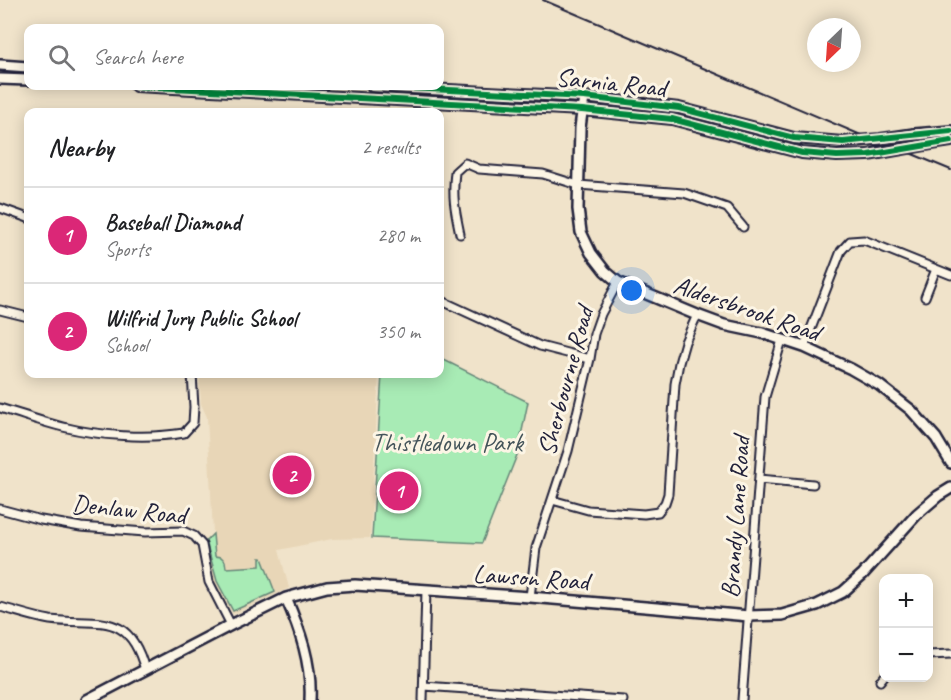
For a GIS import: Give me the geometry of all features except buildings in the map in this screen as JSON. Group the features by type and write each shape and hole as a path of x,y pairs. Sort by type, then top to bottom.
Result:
{"street":[{"path":"0,65 24,67"},
{"path":"0,79 24,80"},
{"name":"Sarnia Road","path":"210,90 582,110 672,119 802,153 837,156 868,155 951,141"},
{"name":"Sarnia Road","path":"444,90 584,97 679,108 794,138 843,142 951,131"},
{"name":"Aldersbrook Road","path":"584,97 580,128 578,209 581,232 591,253 605,271 618,282 697,315 724,325 762,333 804,347 851,369 879,385 911,410 936,438 951,463"},
{"path":"460,234 453,199 454,172 465,163 479,169 543,174 578,185 684,193 727,208 743,227"},
{"path":"0,208 24,217"},
{"path":"804,347 841,251 850,241 864,240 951,275"},
{"path":"925,297 936,269"},
{"name":"Sherbourne Road","path":"530,597 536,548 568,451 594,334 601,314 618,282"},
{"path":"444,302 540,346 590,359"},
{"path":"0,310 24,316"},
{"path":"552,500 588,510 644,514 658,512 668,494 675,384 679,363 697,315"},
{"name":"Brandy Lane Road","path":"742,700 765,397 782,340"},
{"path":"0,408 64,427 116,435 170,436 184,433 193,423 192,378"},
{"path":"759,479 813,484"},
{"name":"Lawson Road","path":"87,700 286,598 327,587 355,585 749,616 782,615 817,605 843,591 863,574 917,514 951,488"},
{"name":"Denlaw Road","path":"0,509 41,520 81,527 145,532 183,531 194,536 202,545 209,582 231,625"},
{"path":"423,700 426,590"},
{"path":"286,598 300,630 309,668 310,700"},
{"path":"0,607 49,620 100,622 116,626 129,635 145,670"},
{"path":"933,655 951,654"},
{"path":"424,686 622,700"}],"shaded area":[{"path":"199,378 379,378 370,538 332,539 279,550 289,588 233,614 214,582 204,541 213,533 207,417 201,404"}],"green space":[{"name":"Thistledown Park","path":"444,360 528,402 517,455 482,543 372,538 382,378 444,378"},
{"path":"213,534 215,556 225,561 226,568 260,566 260,558 262,558 275,592 233,611 217,581 206,541"}],"railway":[{"path":"543,0 868,138 951,170"}],"cycle path":[{"path":"210,90 582,110 672,119 802,153 837,156 868,155 951,141"},
{"path":"444,90 584,97 679,108 794,138 843,142 951,131"}],"place":[{"name":"Wilfrid Jury Public School","path":"292,475"},
{"name":"Baseball Diamond","path":"399,491"}]}
